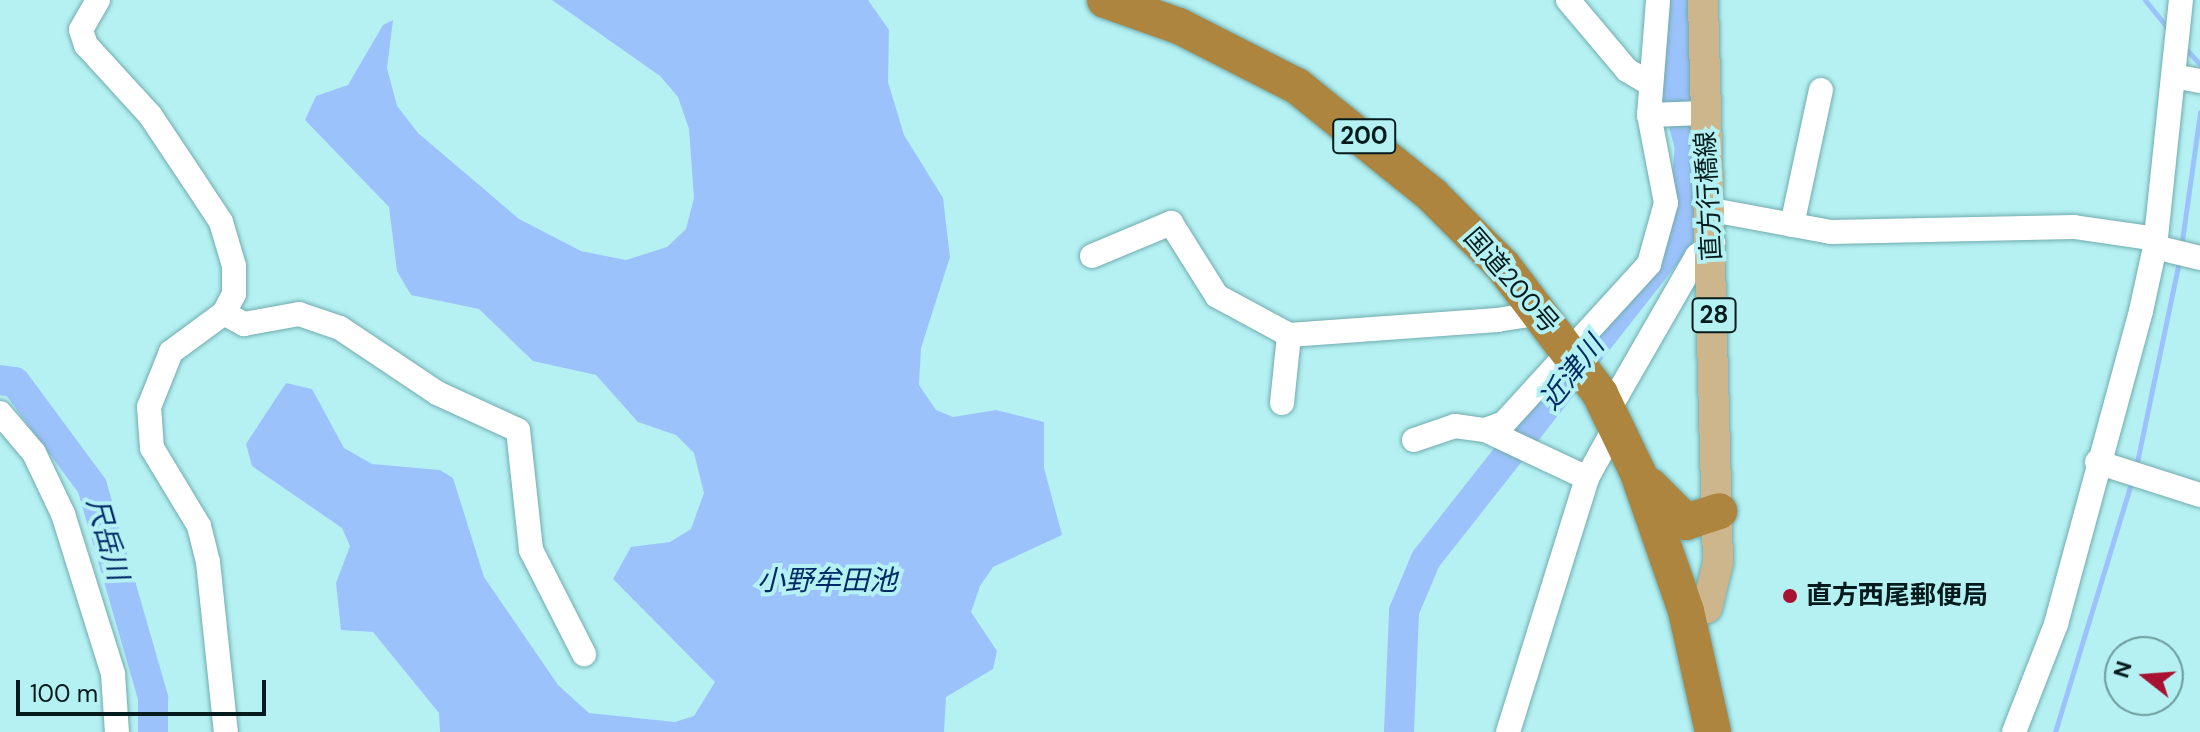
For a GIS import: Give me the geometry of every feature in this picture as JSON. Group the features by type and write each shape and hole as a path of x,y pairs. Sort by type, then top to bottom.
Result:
{"highway":[{"name":"国道200号","path":"1105,0 1179,26 1297,86 1432,195 1535,305 1568,347 1608,411 1638,473 1686,611 1713,732"},
{"path":"1638,473 1674,517 1701,522 1719,511"}],"main road":[{"name":"直方行橋線","path":"1686,611 1707,608 1714,594 1719,511 1712,210 1699,113 1703,0"}],"street":[{"path":"98,0 81,30 86,45 150,115 221,222 234,266 234,294 224,313 171,352 149,407 152,448 199,526 208,562 226,732"},
{"path":"1568,0 1627,70 1649,83"},
{"path":"1492,433 1568,347 1625,292 1657,248 1666,175 1649,83 1658,0"},
{"path":"2014,732 2056,624 2156,243 2181,0"},
{"path":"2174,76 2200,81"},
{"path":"1792,225 1821,90"},
{"path":"1653,115 1699,113"},
{"path":"1712,210 1792,225 1967,234 2074,227 2156,243 2200,258"},
{"path":"1092,256 1171,223 1217,296 1289,335 1497,320 1528,315 1535,305"},
{"path":"1508,732 1608,411 1697,256 1713,243"},
{"path":"224,313 244,324 299,314 340,328 437,393 518,430 531,550 584,654"},
{"path":"1282,403 1289,335"},
{"path":"0,413 34,453 63,514 113,674 117,732"},
{"path":"1414,440 1455,426 1492,433 1587,478"},
{"path":"2097,462 2200,495"}],"water":[{"name":"小野牟田池","path":"552,0 868,0 889,30 888,82 904,135 943,198 950,257 921,348 919,385 936,410 953,417 996,410 1044,422 1044,468 1062,535 993,567 980,586 971,612 997,651 993,669 946,697 944,732 440,732 439,713 373,632 341,630 336,583 350,546 342,528 252,466 246,444 286,383 312,389 344,448 372,464 440,470 453,478 484,577 558,685 589,713 675,722 694,716 715,682 613,579 631,547 670,542 691,529 704,493 694,453 676,435 638,422 596,375 533,361 479,309 411,295 397,271 389,207 305,120 316,96 348,85 383,25 393,20 387,68 397,106 418,133 519,219 581,251 626,260 667,247 686,229 694,198 689,129 678,97 660,76"}],"waterway":[{"name":"近津川","path":"1399,732 1404,611 1426,559 1681,235 1690,147 1677,99 1679,0"},
{"path":"2145,0 2169,30"},
{"path":"2184,47 2200,64"},
{"path":"2181,248 2200,112"},
{"path":"2136,467 2179,262"},
{"name":"尺岳川","path":"0,380 15,382 92,486 153,698 153,732"},
{"path":"2055,732 2132,480"}],"place":[{"name":"直方西尾郵便局","path":"1790,596"}]}
